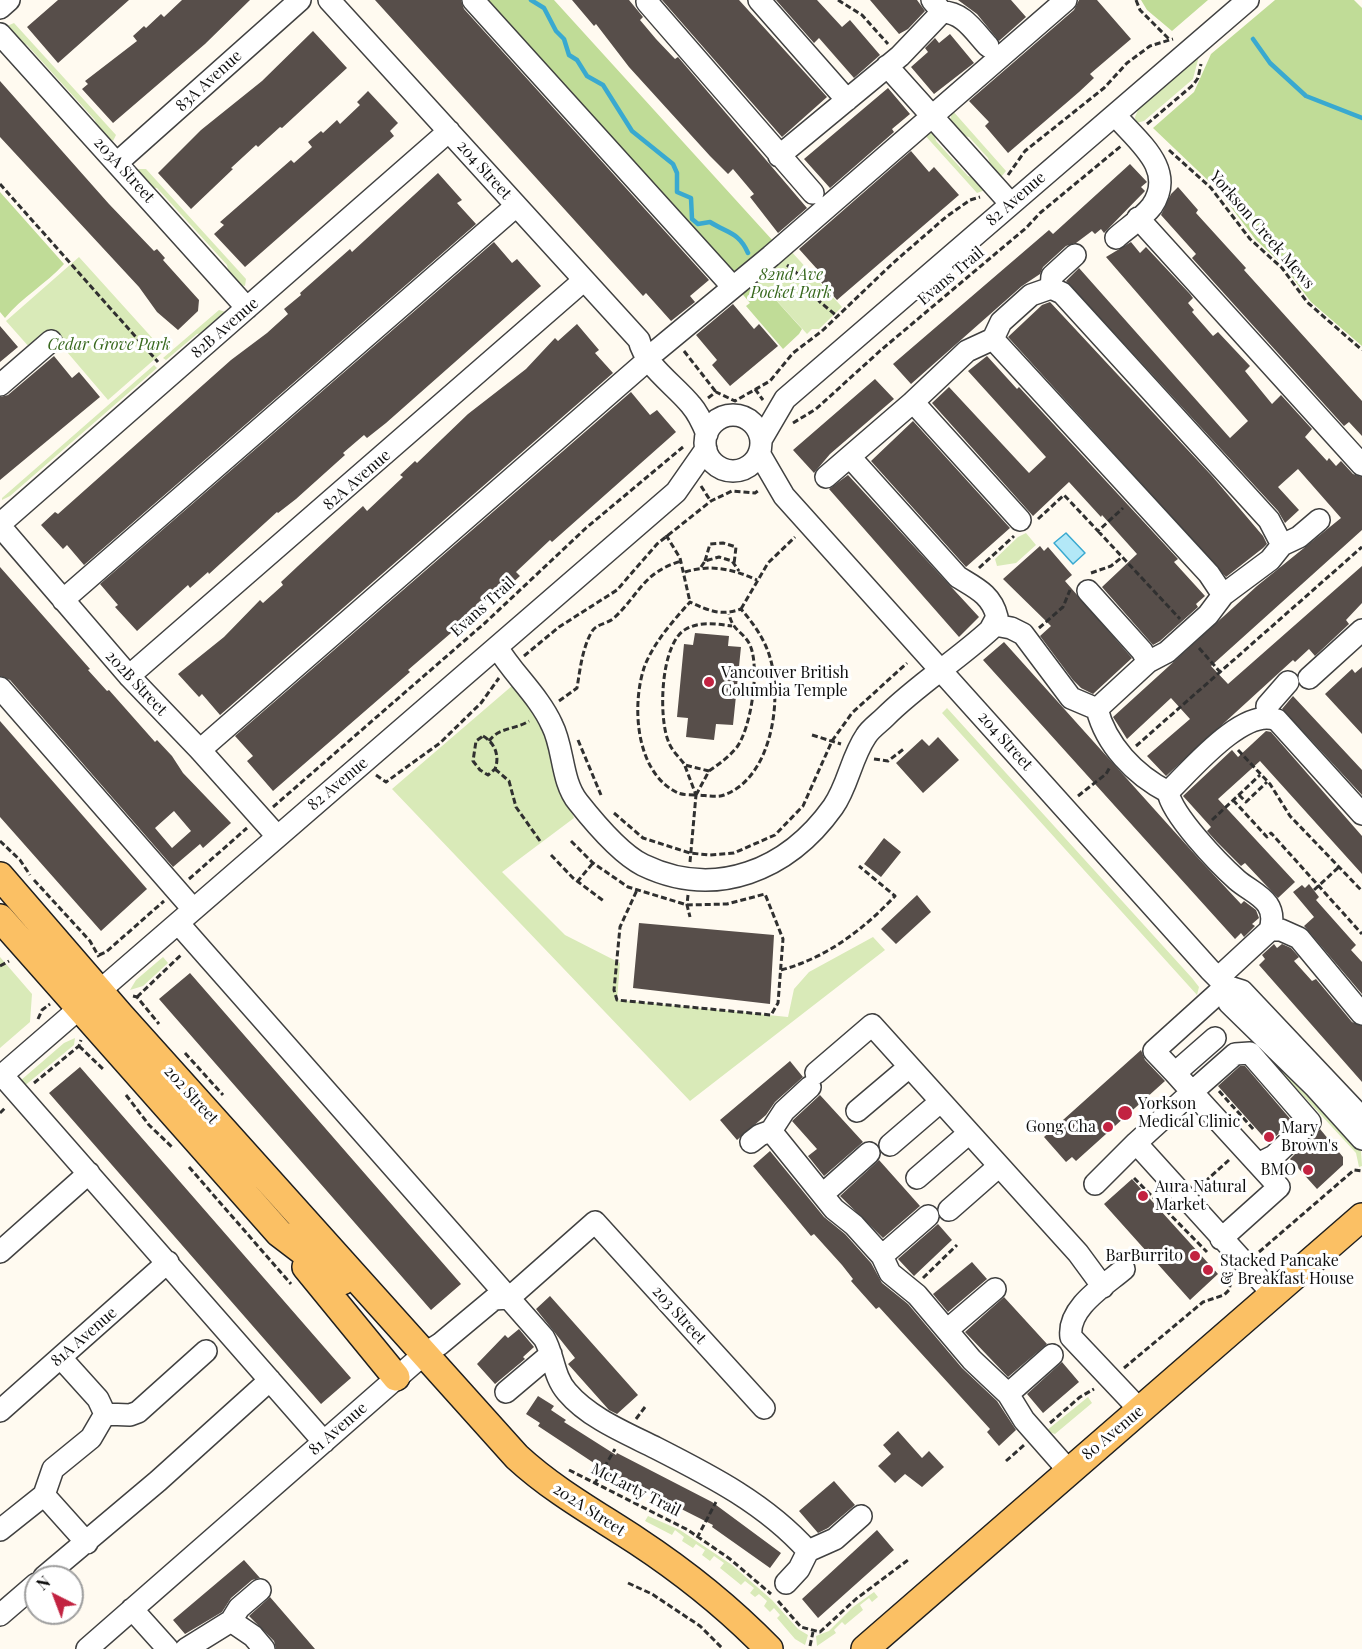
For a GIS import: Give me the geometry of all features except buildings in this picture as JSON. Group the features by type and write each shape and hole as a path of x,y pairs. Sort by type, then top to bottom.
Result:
{"main road":[{"name":"202 Street","path":"0,876 99,991 424,1354"},
{"name":"202 Street","path":"0,918 78,1009 279,1233 385,1312"},
{"name":"80 Avenue","path":"865,1649 1362,1217"},
{"path":"279,1233 396,1377"},
{"name":"202A Street","path":"424,1354 509,1449 539,1478 672,1565 729,1611 769,1649"}],"street":[{"path":"0,8 9,0"},
{"name":"83A Avenue","path":"118,162 300,0"},
{"name":"204 Street","path":"329,0 648,350 700,396 737,417"},
{"path":"473,0 732,286"},
{"path":"759,0 847,100"},
{"path":"200,750 648,350 771,256 1066,0"},
{"name":"82 Avenue","path":"737,417 775,401 1248,0"},
{"path":"646,1 813,194"},
{"path":"779,156 894,61 937,6 961,17 988,46"},
{"name":"203A Street","path":"0,34 248,308"},
{"path":"894,61 931,116 1010,203"},
{"path":"1115,115 1142,130 1160,171 1161,184 1151,206 1116,238"},
{"name":"82B Avenue","path":"0,525 449,131"},
{"path":"63,600 516,206"},
{"path":"1138,218 1362,465"},
{"path":"1051,288 1053,276 1075,255"},
{"name":"82A Avenue","path":"129,676 583,281"},
{"path":"826,477 914,402 967,351 993,339 1001,322 1031,295 1051,288 1062,293 1269,520 1282,545"},
{"path":"993,339 1209,574 1223,595"},
{"path":"0,385 51,341"},
{"name":"204 Street","path":"648,350 691,405 701,442"},
{"name":"82 Avenue","path":"760,447 775,401"},
{"path":"914,402 1023,528"},
{"path":"737,417 753,423 760,447 750,465 734,470 711,461 701,442 717,421 737,417"},
{"name":"82 Avenue","path":"676,492 701,442"},
{"name":"204 Street","path":"760,447 784,496 1222,982 1229,1003 1315,1087 1362,1139"},
{"path":"497,647 510,669 545,711 554,727 569,784 577,801 611,839 642,864 691,879 720,880 757,872 782,858 812,834 834,805 853,747 941,669 962,655 995,625 995,609 981,590 964,581 850,457"},
{"name":"204 Street","path":"734,470 784,496"},
{"name":"82 Avenue","path":"1,1076 676,492 734,470"},
{"path":"1097,709 1148,662 1167,652 1223,595 1270,560 1282,545 1299,537 1319,520"},
{"name":"202B Street","path":"0,525 129,676 200,750 277,836"},
{"path":"1088,591 1142,651 1148,662"},
{"path":"995,625 1011,628 1023,634 1071,698 1097,709"},
{"path":"1309,678 1358,641"},
{"path":"1268,716 1267,706 1288,682"},
{"path":"0,688 186,916 195,942 544,1338 560,1383 578,1403 624,1432 726,1485 774,1518 808,1551"},
{"path":"1097,709 1102,729 1114,745 1141,775 1168,792 1174,810 1238,881 1262,896 1270,913 1270,930"},
{"path":"1168,792 1245,722 1268,716 1277,720 1362,814"},
{"path":"1215,1246 1279,1187 1154,1051 1270,930 1278,929 1299,938 1362,1014"},
{"name":"204 Street","path":"1222,982 1242,991 1362,1118"},
{"path":"751,1142 771,1131 783,1111 872,1025 1078,1254 1102,1287"},
{"path":"1175,1073 1215,1038"},
{"path":"1095,1184 1136,1143 1235,1054 1250,1053 1310,1122 1274,1156 1258,1164"},
{"path":"857,1111 909,1067"},
{"path":"1,1076 168,1262 324,1442"},
{"path":"890,1145 940,1102"},
{"path":"771,1131 834,1209 854,1225 882,1256 890,1273 910,1289 1008,1394 1024,1420 1069,1471"},
{"path":"917,1178 968,1134"},
{"path":"1136,1143 1186,1199 1215,1246 1272,1293"},
{"path":"823,1194 869,1153"},
{"path":"949,1210 998,1167"},
{"path":"0,1252 89,1173"},
{"path":"882,1256 928,1216"},
{"name":"81 Avenue","path":"87,1649 396,1377 424,1354 441,1344 494,1299 509,1298 595,1222"},
{"name":"203 Street","path":"595,1222 764,1408"},
{"name":"81A Avenue","path":"0,1411 168,1262"},
{"path":"1124,1269 1081,1306 1069,1326 1071,1337 1140,1410"},
{"path":"947,1330 995,1289"},
{"path":"105,1414 130,1415 138,1412 206,1351"},
{"path":"506,1392 551,1354"},
{"path":"1008,1394 1052,1355"},
{"path":"0,1530 44,1495 53,1469 91,1438 102,1424 105,1414 98,1399 61,1358"},
{"path":"59,1565 87,1543 270,1380"},
{"path":"44,1495 87,1543"},
{"path":"786,1583 800,1569 808,1551 835,1539 861,1516"},
{"path":"186,1649 231,1621 239,1608 260,1590"},
{"path":"0,1615 24,1594"},
{"path":"132,1609 168,1649"},
{"path":"231,1621 253,1636 264,1649"}],"path":[{"path":"838,0 862,15 894,61"},
{"path":"1136,0 1140,10 1170,40"},
{"path":"1007,178 1025,151 1104,88 1127,63 1150,46 1180,37"},
{"name":"Evans Trail","path":"785,428 816,409 838,387 864,369 881,350 1026,228 1040,213 1142,130 1196,81 1203,57"},
{"name":"Yorkson Creek Mews","path":"1164,146 1211,188 1250,239 1282,268 1307,302 1362,350"},
{"path":"0,184 170,376"},
{"path":"677,344 717,392 735,401 770,381 793,353 838,316 869,284 946,217 970,200 986,196"},
{"path":"771,256 791,267 820,302 838,316"},
{"path":"755,389 775,401"},
{"path":"712,395 717,392"},
{"name":"Evans Trail","path":"266,812 283,800 486,622 586,528 701,442"},
{"path":"702,488 711,501"},
{"path":"520,660 559,627 617,590 666,535 711,501 726,492 755,493 758,490"},
{"path":"964,581 1064,495 1190,631 1192,640 1220,672"},
{"path":"1098,531 1137,496"},
{"path":"666,535 685,572 690,602 659,640 645,666 639,694 638,724 644,750 658,777 679,794 723,796 745,782 763,757 772,728 777,693 771,659 758,629 741,609"},
{"path":"690,602 713,613 729,613 741,609 768,562 795,537"},
{"path":"701,567 710,544 723,543 736,547 734,564"},
{"path":"1130,752 1362,547"},
{"path":"705,561 719,557 732,561 740,572"},
{"path":"489,741 497,731 519,727 577,688 586,648 595,628 613,619 649,578 670,564 681,561"},
{"path":"685,572 701,567 740,572 757,580"},
{"path":"690,917 687,905 691,879 690,853 696,795 709,771 723,762 738,746 747,722 753,692 754,665 749,644 732,626 729,613"},
{"path":"696,795 685,765 669,744 662,714 668,659 676,639 685,629 704,623 732,626"},
{"path":"614,813 643,838 690,853 709,855 734,853 775,835 803,806 832,741 852,713 907,663"},
{"path":"361,765 386,782 440,743 481,703 500,677"},
{"path":"812,735 853,747 874,759 888,761 905,748"},
{"path":"483,736 489,741 497,756 495,769 488,775 483,774 473,760 476,741 483,736"},
{"path":"1226,738 1267,782 1290,816 1362,891"},
{"path":"1065,808 1098,782 1118,761"},
{"path":"685,765 709,771"},
{"path":"495,769 509,781 519,813 540,842"},
{"path":"1212,820 1260,775"},
{"path":"1239,795 1246,801 1267,782"},
{"path":"1233,800 1267,837 1271,833 1362,934"},
{"path":"183,884 253,823"},
{"path":"0,841 55,900 99,955 106,952 168,898"},
{"path":"572,841 593,863 628,887 687,905 727,904 765,894 783,939 778,1003 771,1015 617,1000 614,990 620,927 637,890"},
{"path":"551,855 577,882 605,902"},
{"path":"577,882 593,863"},
{"path":"781,970 806,963 852,936 895,896 860,866"},
{"path":"1314,890 1340,866"},
{"path":"137,997 195,942"},
{"path":"0,966 10,961"},
{"path":"0,1113 79,1047 82,1038"},
{"path":"79,1047 109,1076"},
{"path":"1168,1215 1257,1134 1218,1090"},
{"path":"124,1092 148,1125 175,1150"},
{"path":"187,1164 293,1287"},
{"path":"1258,1253 1354,1170 1362,1170"},
{"path":"1134,1178 1168,1215 1215,1246"},
{"path":"910,1289 957,1245"},
{"path":"595,1484 616,1447"},
{"name":"McLarty Trail","path":"567,1469 680,1526 730,1559 775,1597 801,1627 813,1632"},
{"path":"698,1538 726,1485"},
{"path":"810,1646 813,1632 824,1630 846,1608 908,1560"},
{"path":"628,1583 652,1594 700,1626 723,1649"}],"green space":[{"path":"483,0 554,0 774,242 735,274"},
{"path":"1141,0 1208,0 1172,31 1147,10"},
{"path":"1275,0 1354,0 1362,8 1362,346 1311,302 1283,265 1256,240 1217,189 1153,128 1194,92 1211,54"},
{"path":"14,23 116,135 113,141 97,129 95,120 27,45 18,42 7,26"},
{"path":"1200,52 1193,79 1144,121 1136,123 1135,117 1140,105"},
{"path":"952,110 1006,171 1001,177 994,174 988,158 969,137 960,135 950,122"},
{"path":"932,127 936,141 968,176 976,178 985,190 977,193 922,132"},
{"path":"138,169 146,169 246,279 245,286 230,276 227,265 157,188 149,187"},
{"path":"0,192 64,264 5,318 0,312"},
{"name":"82nd Ave Pocket Park","path":"789,249 842,307 819,329 812,329 807,334 755,277"},
{"name":"Cedar Grove Park","path":"79,257 164,351 108,400 50,332 30,348 6,321"},
{"path":"755,277 802,329 783,349 746,306 750,303 739,290"},
{"path":"219,310 226,312 225,316 205,333 197,334 166,360 163,358"},
{"path":"154,365 157,368 10,496 2,500 2,498"},
{"path":"1026,533 1036,545 1016,563 997,566 995,559 1018,537"},
{"path":"513,685 543,723 574,818 502,872 565,935 620,963 617,1000 788,1017 794,989 809,972 873,937 885,950 690,1101 392,789"},
{"path":"947,708 1192,978 1199,987 1197,995 942,713"},
{"path":"0,957 32,994 30,1022 0,1048"},
{"path":"163,957 168,963 143,986 130,990 136,980"},
{"path":"1238,1025 1285,1067 1361,1151 1362,1166 1359,1167 1356,1153"},
{"path":"75,1038 74,1045 23,1087 20,1081 64,1043"},
{"path":"1088,1397 1092,1403 1055,1434 1046,1431"},
{"path":"648,1516 680,1530 732,1565 772,1600 798,1629 808,1635 805,1645 795,1639 777,1618 780,1615 774,1608 770,1612 764,1606 767,1601 759,1594 755,1597 750,1593 754,1588 745,1581 741,1585 720,1568 724,1563 714,1556 710,1561 702,1555 705,1550 696,1544 693,1548 682,1541 684,1537 675,1530 672,1535 645,1521"},
{"path":"874,1592 878,1597 872,1602 869,1598 860,1605 863,1610 845,1625 842,1622 834,1630 836,1633 817,1646 816,1636 829,1631 853,1607"}],"water":[{"path":"1066,533 1085,553 1073,564 1054,543"}],"waterway":[{"path":"531,0 544,8 556,31 564,39 569,55 577,60 587,76 603,85 632,131 673,164 677,173 677,192 691,198 692,219 698,224 710,222 732,234 741,241 748,253"},
{"path":"1253,39 1270,63 1306,96 1362,118"}],"place":[{"name":"Vancouver British Columbia Temple","path":"709,682"},
{"name":"Yorkson Medical Clinic","path":"1125,1113"},
{"name":"Gong Cha","path":"1108,1127"},
{"name":"Mary Brown's","path":"1269,1137"},
{"name":"BMO","path":"1308,1170"},
{"name":"Aura Natural Market","path":"1143,1196"},
{"name":"BarBurrito","path":"1195,1256"},
{"name":"Stacked Pancake & Breakfast House","path":"1208,1270"}]}
